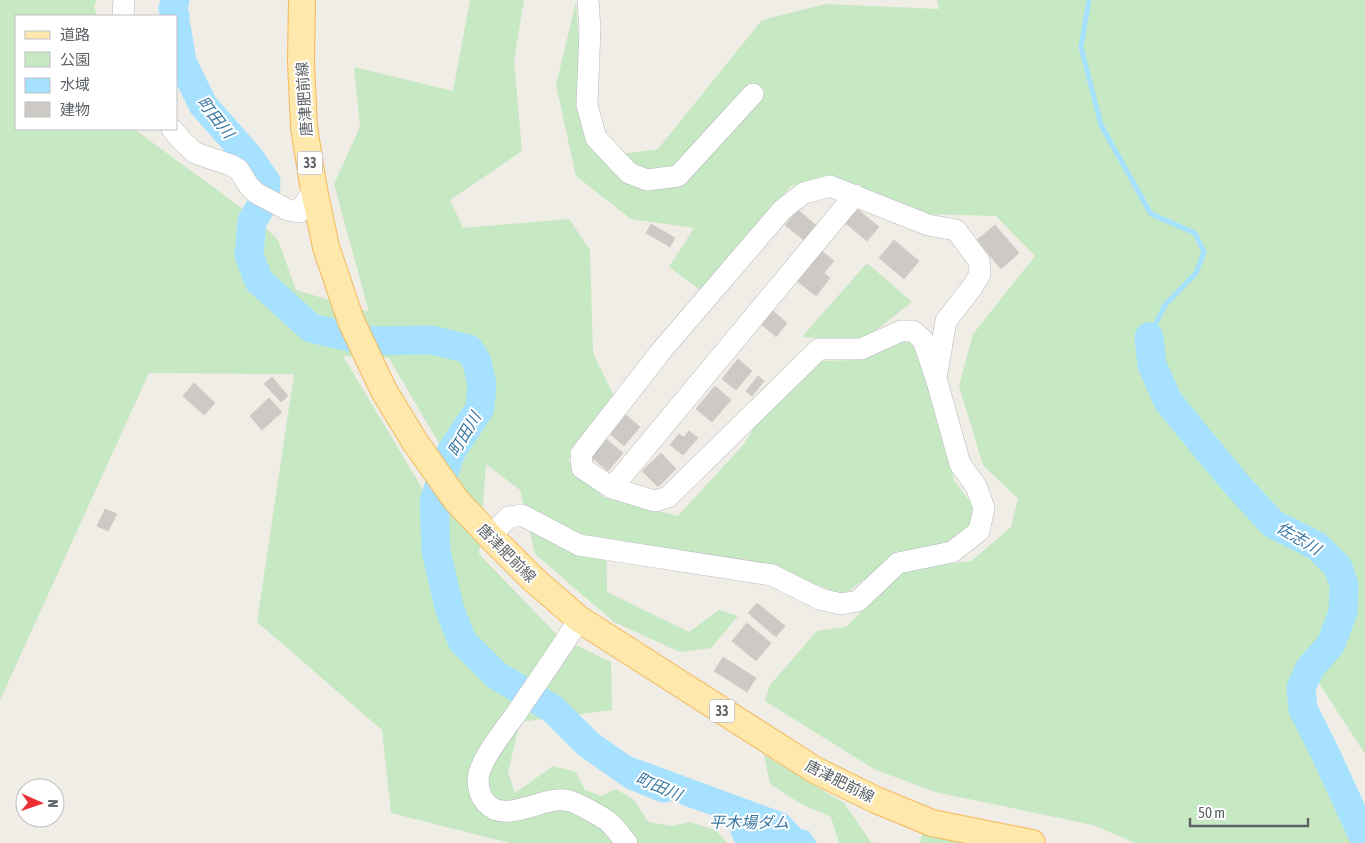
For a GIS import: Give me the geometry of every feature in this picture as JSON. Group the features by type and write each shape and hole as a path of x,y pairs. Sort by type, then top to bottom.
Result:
{"main road":[{"name":"唐津肥前線","path":"302,0 301,61 304,127 314,190 326,247 351,321 384,391 415,442 456,500 533,578 573,629 815,770 876,800 932,823 1032,843"}],"street":[{"path":"123,15 124,0"},
{"path":"588,0 590,29 587,105 596,138 629,173 647,180 678,176 753,94"},
{"path":"173,130 195,153 231,165 239,170 249,186 264,197 288,210 299,212 314,190"},
{"path":"490,536 509,517 522,515 579,545 772,575 820,599 841,604 858,601 898,563 952,552 979,531 984,508 976,486 960,464 936,378 923,340 913,331 901,331 860,349 820,349 668,497 655,501 612,488 582,468 581,454 662,350 784,209 804,192 830,186 928,225 956,230 979,261 980,274 974,286 946,321 936,378"},
{"path":"612,488 855,195"},
{"path":"573,629 481,767 478,779 480,796 489,807 514,811 554,800 569,800 608,822 627,843"}],"green space":[{"path":"0,0 97,0 94,6 97,15 15,15 15,130 135,130 258,220 278,240 296,290 369,312 334,184 360,127 354,67 453,91 470,0 524,0 514,60 522,151 450,200 463,228 569,219 590,250 593,353 614,396 568,461 603,497 678,516 744,444 755,426 821,361 859,360 904,340 919,342 954,480 973,506 970,534 944,548 892,557 844,595 744,558 735,566 606,541 607,592 689,632 719,610 738,616 711,648 680,652 614,622 535,554 520,490 486,464 479,554 559,637 611,662 612,710 520,722 508,772 515,793 553,766 576,772 585,790 601,796 616,789 634,800 648,822 671,826 690,822 717,831 727,843 510,843 391,813 382,730 257,622 294,374 149,373 0,700","holes":["343,356 389,358 440,445 429,500"]},
{"path":"937,0 1365,0 1365,754 1317,680 1305,673 1292,686 1360,843 1135,843 1093,825 935,792 874,769 765,701 770,685 817,631 846,627 904,569 971,561 1011,527 1018,499 983,465 959,386 973,334 1035,256 996,216 924,214 832,178 791,186 700,290 669,267 694,228 631,219 576,176 556,85 576,2 584,114 622,154 658,149 762,20 826,4 939,9"},
{"path":"867,263 912,302 862,341 802,337"},
{"path":"764,755 844,803 871,842 876,843 839,843 831,817 803,805 770,784"},
{"path":"923,831 979,843 920,843"}],"water":[{"name":"平木場ダム","path":"624,754 787,814 801,829 809,831 817,843 735,843 729,829 714,816 682,805 675,800 668,798 659,800 643,795 631,786 625,777 636,764"}],"building":[{"path":"855,207 879,227 867,241 843,221"},
{"path":"798,210 817,226 805,241 785,225"},
{"path":"651,224 675,238 670,247 646,233"},
{"path":"995,225 1019,253 1001,269 977,240"},
{"path":"894,240 919,261 904,279 879,258"},
{"path":"822,251 834,261 824,273 830,278 816,296 797,281"},
{"path":"772,310 787,323 776,337 761,324"},
{"path":"738,359 752,371 736,390 722,379"},
{"path":"758,376 764,381 752,396 746,391"},
{"path":"272,377 288,396 281,402 264,384"},
{"path":"194,383 215,403 204,415 183,396"},
{"path":"715,386 731,400 712,422 696,409"},
{"path":"269,398 282,412 262,430 250,416"},
{"path":"626,415 640,427 624,446 610,434"},
{"path":"689,431 698,438 683,455 670,445 679,434 684,437"},
{"path":"605,438 623,453 608,471 590,456"},
{"path":"661,453 676,469 658,487 642,471"},
{"path":"105,509 117,514 108,531 97,526"},
{"path":"757,603 785,626 776,637 748,613"},
{"path":"747,623 771,643 756,661 732,641"},
{"path":"723,657 756,678 747,692 714,671"}],"waterway":[{"name":"町田川","path":"175,0 173,9 175,15"},
{"path":"1089,0 1081,47 1101,125 1151,214 1195,233 1204,252 1196,273 1165,305 1149,337"},
{"name":"町田川","path":"178,38 182,62 203,105 249,157 266,182 265,200 252,221 249,255 259,281 311,328 368,341 432,340 469,349 477,362 482,384 480,408 451,452 434,501 436,551 449,607 462,641 496,675 553,709 588,744 632,775 664,788"},
{"name":"佐志川","path":"1149,337 1152,365 1168,401 1203,444 1273,524 1317,546 1338,567 1344,585 1343,612 1331,644 1310,668 1301,688 1303,709 1365,840"}]}
